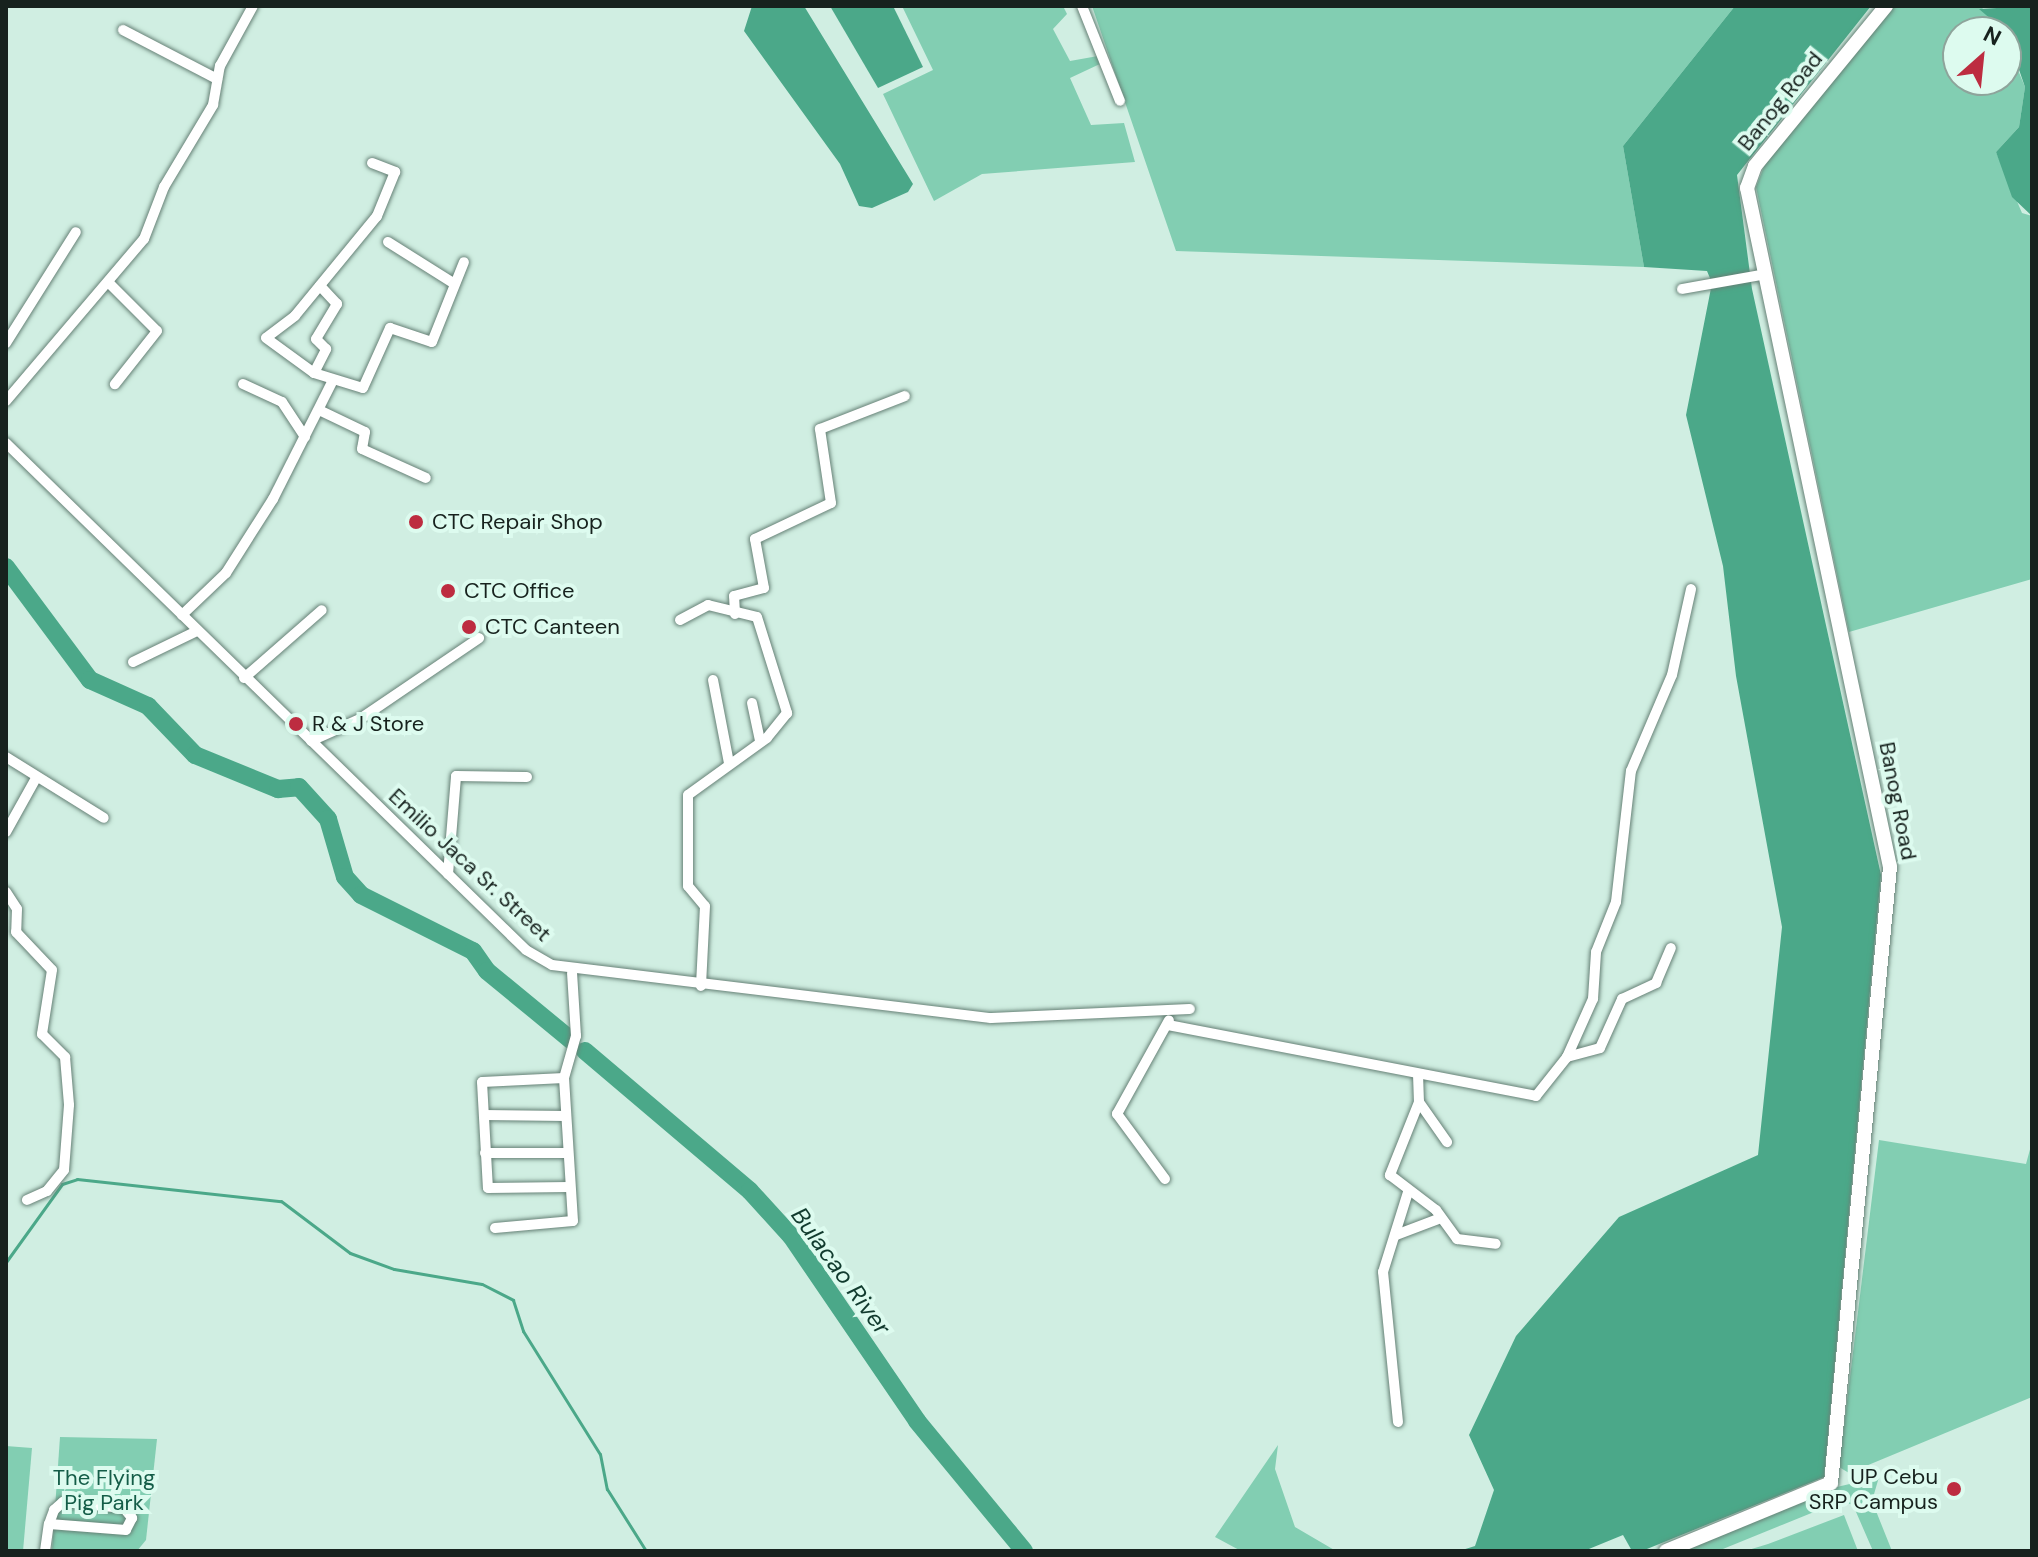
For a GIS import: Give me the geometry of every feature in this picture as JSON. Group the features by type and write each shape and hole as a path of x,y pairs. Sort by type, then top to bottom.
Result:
{"street":[{"path":"6,401 110,284 148,232 164,187 213,105 217,79 253,6"},
{"path":"1082,6 1120,101"},
{"name":"Banog Road","path":"1666,1551 1831,1483 1889,885 1759,275 1748,196 1751,171 1886,6"},
{"path":"123,30 217,79"},
{"path":"372,163 395,179 377,216 320,286 266,338 314,373 363,388 397,324 432,342 453,283 464,262"},
{"path":"6,343 76,232"},
{"path":"388,242 453,283"},
{"path":"1682,289 1701,288 1759,275"},
{"path":"110,284 157,331 115,384"},
{"path":"314,373 326,349 316,339 337,304 320,286"},
{"path":"182,615 226,573 305,437 333,380"},
{"path":"243,384 282,402 305,437"},
{"path":"735,614 734,596 764,588 755,539 831,503 820,429 905,396"},
{"path":"319,410 365,432 362,449 426,478"},
{"name":"Emilio Jaca Sr. Street","path":"6,443 526,950 572,973 991,1018 1169,1019 1190,1009"},
{"path":"1165,1179 1117,1114 1169,1019 1528,1099 1567,1057 1593,999 1596,952 1616,902 1631,771 1672,675 1691,589"},
{"path":"680,620 708,605 759,620 786,707 785,719 687,800 688,886 705,906 701,986"},
{"path":"244,678 322,610"},
{"path":"133,662 197,631"},
{"path":"311,741 360,719 479,638"},
{"path":"713,680 729,763"},
{"path":"752,703 760,741"},
{"path":"6,757 104,818"},
{"path":"448,874 456,776 527,777"},
{"path":"6,832 36,778"},
{"path":"6,892 17,909 16,932 52,970 42,1034 65,1057 69,1105 64,1170 47,1191 27,1200"},
{"path":"1567,1057 1600,1048 1622,999 1656,983 1671,948"},
{"path":"495,1228 570,1224 564,1078 576,1036 572,973"},
{"path":"1418,1074 1419,1102 1390,1175 1441,1218 1457,1239 1496,1244"},
{"path":"564,1078 483,1079 485,1153 488,1188 569,1187"},
{"path":"1419,1102 1447,1142"},
{"path":"484,1115 565,1116"},
{"path":"485,1153 568,1153"},
{"path":"1398,1422 1394,1334 1383,1291 1384,1263 1396,1235 1408,1192"},
{"path":"1396,1235 1441,1218"},
{"path":"45,1551 49,1524 58,1505 75,1501 124,1508 132,1518 126,1530 49,1524"}],"green space":[{"path":"902,6 1063,6 1067,14 1053,29 1070,61 1098,56 1102,63 1070,78 1091,125 1124,123 1135,162 982,174 934,201 883,94 933,70"},
{"path":"1092,6 1735,6 1623,146 1644,267 1176,251"},
{"path":"1895,6 1981,6 1988,16 1942,16 1942,96 2022,96 2022,80 2025,87 2019,127 1996,152 2022,213 2032,216 2032,579 1849,632 1756,187 1765,164"},
{"path":"1879,1140 2026,1164 2032,1142 2032,1397 1849,1473 1839,1467"},
{"name":"The Flying Pig Park","path":"60,1437 157,1439 146,1540 137,1551 52,1551"},
{"path":"1278,1445 1275,1469 1295,1527 1336,1551 1241,1551 1215,1537"},
{"path":"6,1446 32,1448 23,1551 6,1551"},
{"path":"1879,1477 1872,1501 1892,1551 1873,1551 1853,1505 1841,1501 1718,1551 1682,1551 1837,1487"},
{"path":"1844,1515 1858,1551 1745,1551 1768,1544"}],"shaded area":[{"path":"752,6 804,6 913,184 908,192 872,208 859,206 840,164 744,31"},
{"path":"830,6 893,6 923,67 878,88"},
{"path":"1735,6 1871,6 1737,175 1752,289 1881,875 1824,1477 1642,1551 1632,1551 1623,1535 1584,1551 1459,1551 1475,1546 1494,1490 1469,1435 1516,1336 1619,1217 1758,1155 1782,927 1736,676 1723,566 1686,415 1712,283 1707,271 1644,267 1623,146"},
{"path":"2032,6 2032,216 2012,197 1996,152 2019,127 2025,87 2022,78 2022,16 1987,16 1979,9"}],"waterway":[{"name":"Bulacao River","path":"6,567 90,680 148,706 195,755 278,789 299,787 328,819 345,877 361,895 473,951 487,971 571,1040"},
{"name":"Bulacao River","path":"585,1051 750,1191 791,1236 917,1421 1024,1551"},
{"path":"6,1262 62,1184 77,1179 281,1201 350,1253 394,1269 482,1284 513,1300 523,1331 600,1454 607,1489 646,1551"}],"place":[{"name":"CTC Repair Shop","path":"416,522"},
{"name":"CTC Office","path":"448,591"},
{"name":"CTC Canteen","path":"469,627"},
{"name":"R & J Store","path":"296,724"},
{"name":"UP Cebu SRP Campus","path":"1954,1489"}]}
